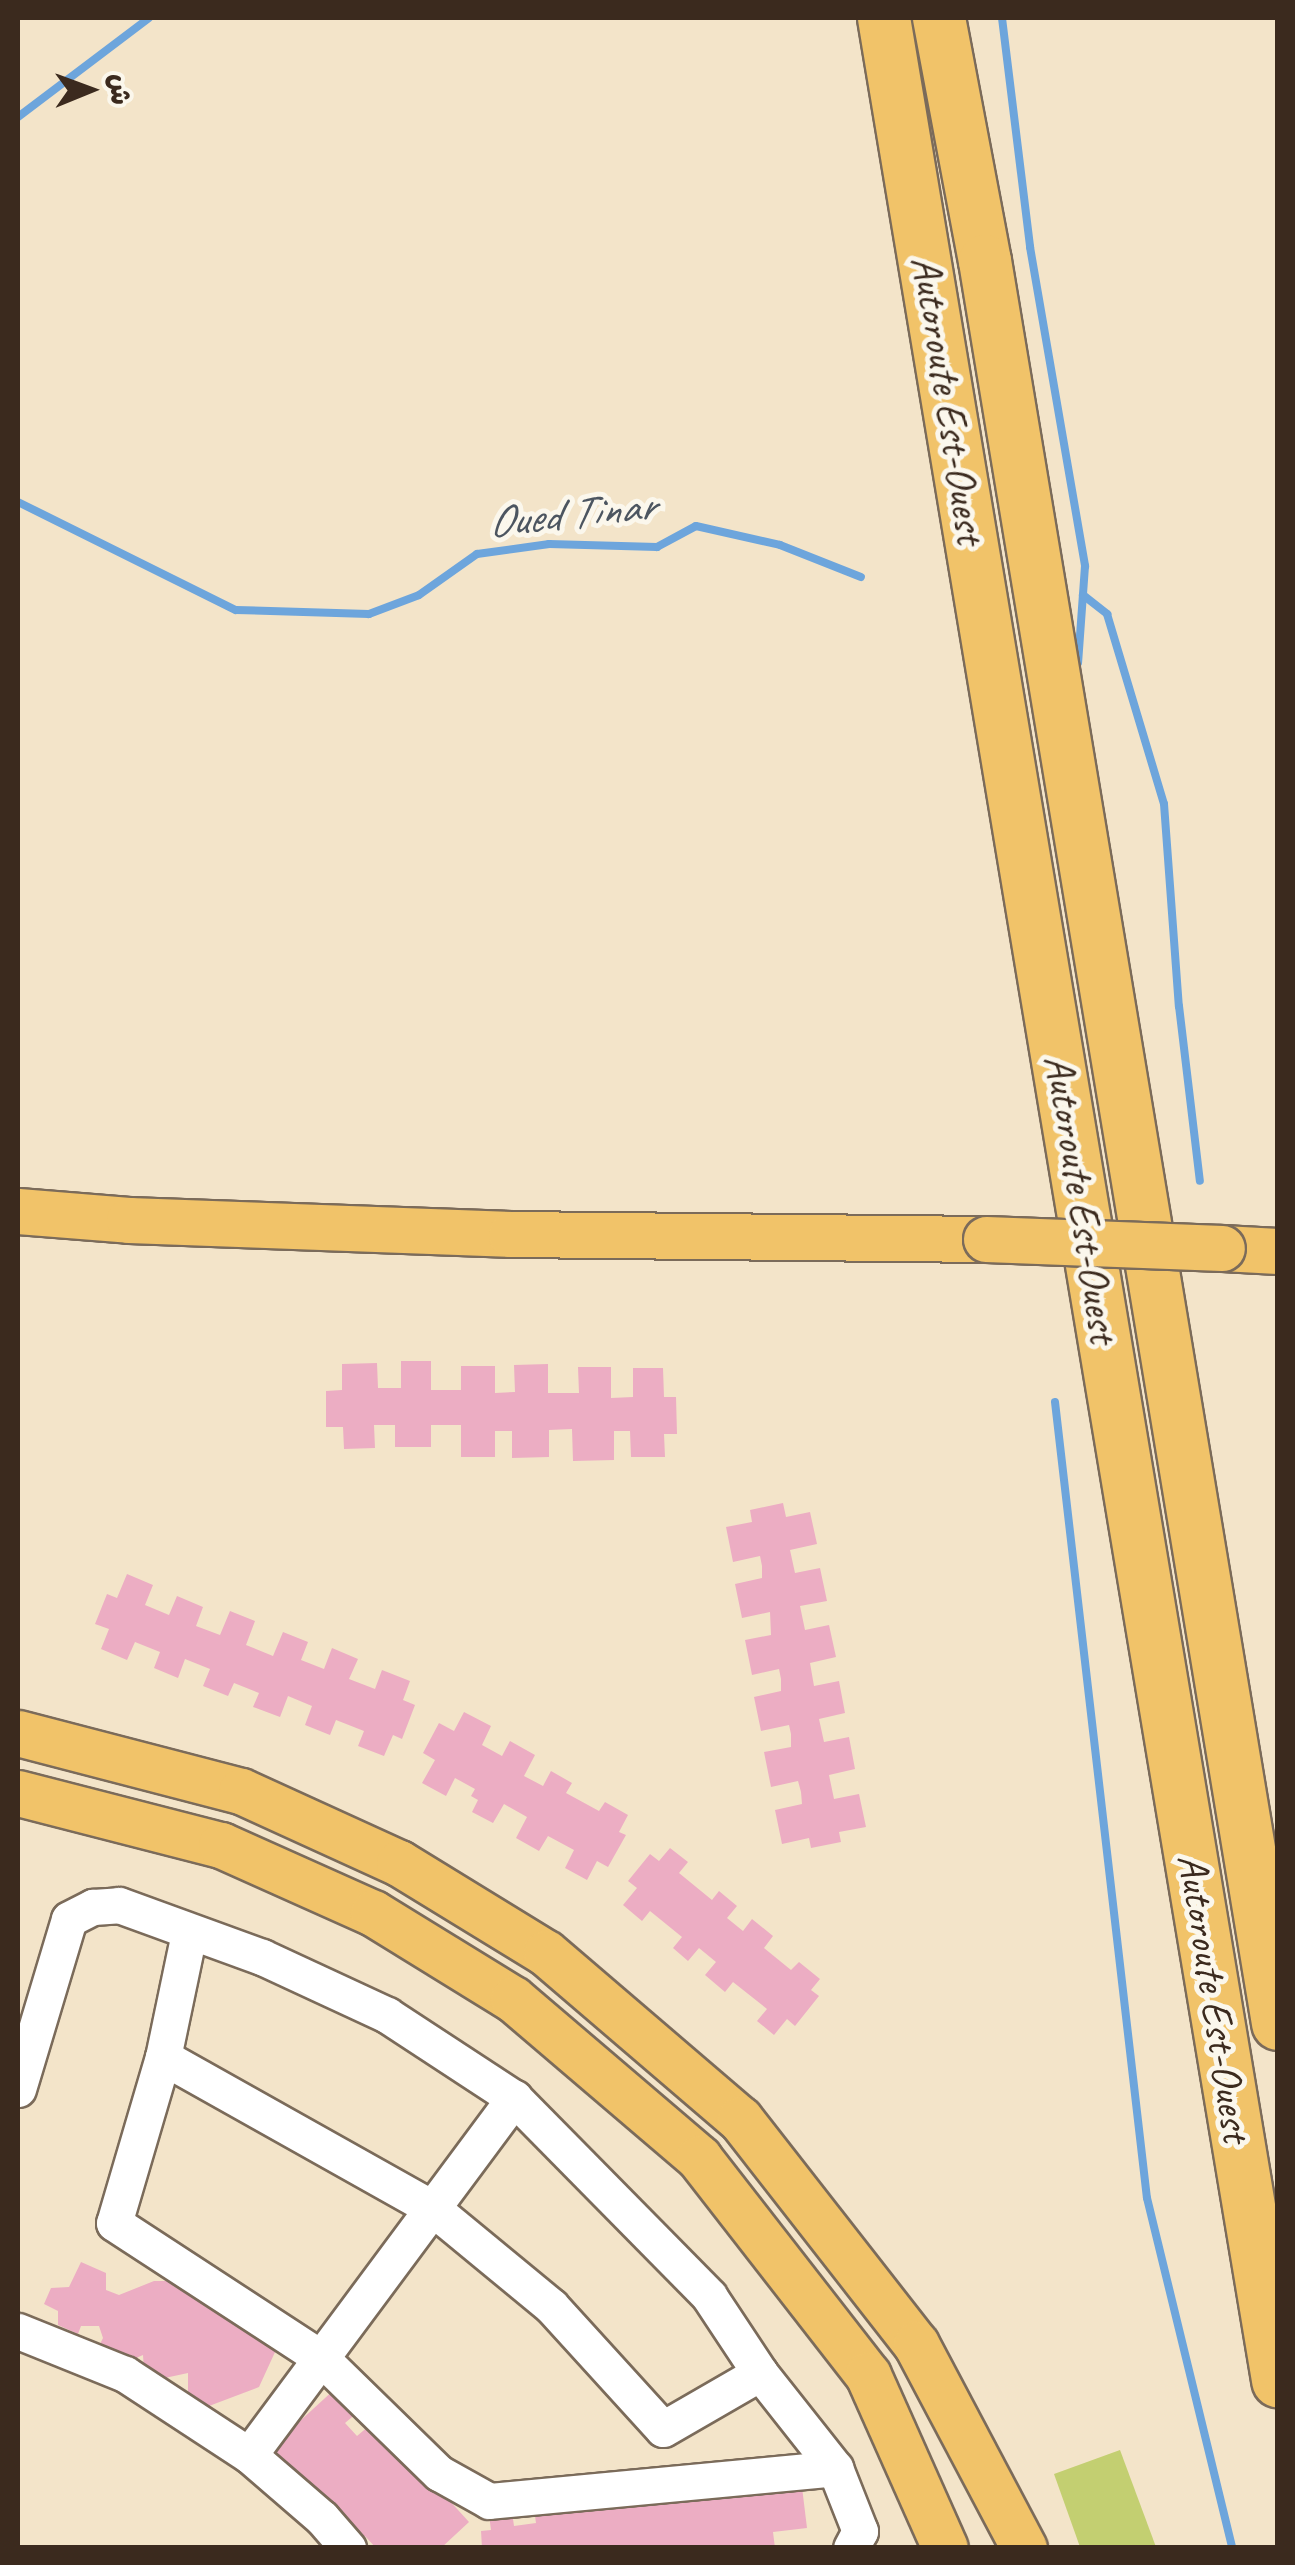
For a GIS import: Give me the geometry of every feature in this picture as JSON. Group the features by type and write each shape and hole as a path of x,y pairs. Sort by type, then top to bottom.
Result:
{"highway":[{"name":"Autoroute Est-Ouest","path":"884,18 1278,2381"},
{"name":"Autoroute Est-Ouest","path":"939,18 985,261 1278,2024"}],"main road":[{"path":"18,1211 129,1220 512,1234 986,1239 1278,1251"},
{"path":"18,1224 129,1220"},
{"path":"18,1732 241,1791 399,1862 546,1953 740,2119 916,2344 1024,2548"},
{"path":"18,1792 220,1845 373,1913 514,1999 699,2158 868,2375 945,2548"}],"street":[{"path":"18,2090 70,1918 93,1907 119,1905 262,1957 387,2015 514,2098 709,2296 760,2373 835,2468 860,2530 851,2548"},
{"path":"189,1933 163,2057 114,2223 321,2358 438,2474 489,2500 835,2468"},
{"path":"163,2057 432,2208 552,2306 663,2429 760,2373"},
{"path":"249,2454 514,2098"},
{"path":"18,2331 125,2374 249,2454 322,2518 348,2548"}],"green space":[{"path":"1120,2450 1156,2547 1080,2547 1054,2474"}],"building":[{"path":"401,1361 431,1361 431,1390 461,1390 461,1366 495,1366 495,1393 515,1392 514,1365 548,1364 548,1393 579,1393 578,1367 611,1367 611,1398 633,1397 633,1368 663,1368 664,1397 676,1397 677,1434 664,1434 665,1457 631,1457 630,1431 614,1431 614,1460 573,1461 572,1429 549,1430 549,1457 512,1458 512,1431 495,1431 495,1457 461,1457 461,1425 431,1425 431,1447 395,1447 395,1425 374,1425 375,1448 344,1449 343,1427 326,1427 326,1391 342,1390 342,1364 377,1363 378,1388 401,1388"},
{"path":"783,1503 786,1517 810,1512 817,1544 790,1550 795,1573 820,1568 827,1601 800,1606 805,1630 829,1625 836,1657 810,1663 814,1686 839,1681 845,1713 819,1719 824,1742 849,1737 855,1769 829,1775 834,1799 859,1794 866,1827 839,1832 841,1842 811,1848 809,1838 782,1844 775,1810 802,1804 801,1792 798,1781 771,1787 764,1752 791,1747 791,1734 789,1725 761,1731 754,1697 781,1691 781,1679 779,1669 752,1675 745,1640 771,1635 770,1612 742,1618 735,1584 762,1578 762,1566 760,1556 733,1562 726,1527 752,1522 750,1510"},
{"path":"127,1574 153,1585 145,1605 169,1615 177,1596 203,1607 196,1626 220,1635 230,1611 255,1621 246,1645 273,1656 283,1632 308,1642 301,1660 324,1669 332,1648 358,1659 349,1679 375,1689 382,1670 410,1681 403,1700 415,1705 402,1739 393,1735 384,1756 358,1746 364,1731 336,1720 330,1735 305,1725 312,1706 288,1696 280,1717 253,1707 259,1693 234,1683 228,1696 203,1686 210,1669 185,1659 178,1678 154,1668 160,1652 135,1642 127,1660 101,1649 109,1629 95,1624 107,1594 117,1598"},
{"path":"464,1712 491,1726 482,1745 502,1756 510,1741 535,1755 524,1776 543,1786 551,1771 572,1783 566,1793 599,1811 605,1802 628,1815 619,1832 626,1835 608,1867 597,1861 587,1880 565,1868 574,1850 548,1836 539,1851 516,1838 527,1817 504,1804 493,1823 472,1812 478,1800 471,1796 475,1789 455,1778 446,1796 422,1783 435,1760 423,1753 439,1723 454,1731"},
{"path":"670,1848 688,1862 679,1873 712,1900 719,1891 737,1906 727,1918 743,1931 752,1919 773,1936 764,1948 791,1970 799,1962 820,1979 811,1990 819,1996 795,2026 787,2019 774,2035 757,2021 767,2009 733,1982 725,1992 705,1975 716,1962 699,1948 688,1961 673,1948 682,1937 650,1911 642,1921 623,1905 637,1888 628,1881 650,1854 659,1861"},
{"path":"81,2262 106,2273 106,2290 119,2295 154,2281 183,2281 281,2339 259,2387 209,2406 188,2397 188,2373 160,2379 144,2371 143,2355 127,2362 98,2348 103,2338 99,2326 81,2326 78,2334 58,2325 58,2311 44,2304 51,2288 69,2287"},
{"path":"336,2388 358,2412 345,2423 357,2436 376,2420 469,2522 441,2548 376,2548 365,2536 357,2543 265,2453"},
{"path":"801,2479 807,2528 773,2532 775,2548 482,2548 481,2531 491,2530 489,2515 512,2512 514,2526 536,2523 534,2509"}],"waterway":[{"path":"18,117 149,18"},
{"path":"1002,18 1030,247 1085,566 1078,663"},
{"name":"Oued Tinar","path":"18,502 236,610 369,614 419,595 477,554 549,544 657,547 696,526 780,545 861,577"},
{"path":"1083,595 1107,614 1164,804 1179,1006 1200,1181"},
{"path":"1055,1402 1147,2198 1232,2548"}]}
